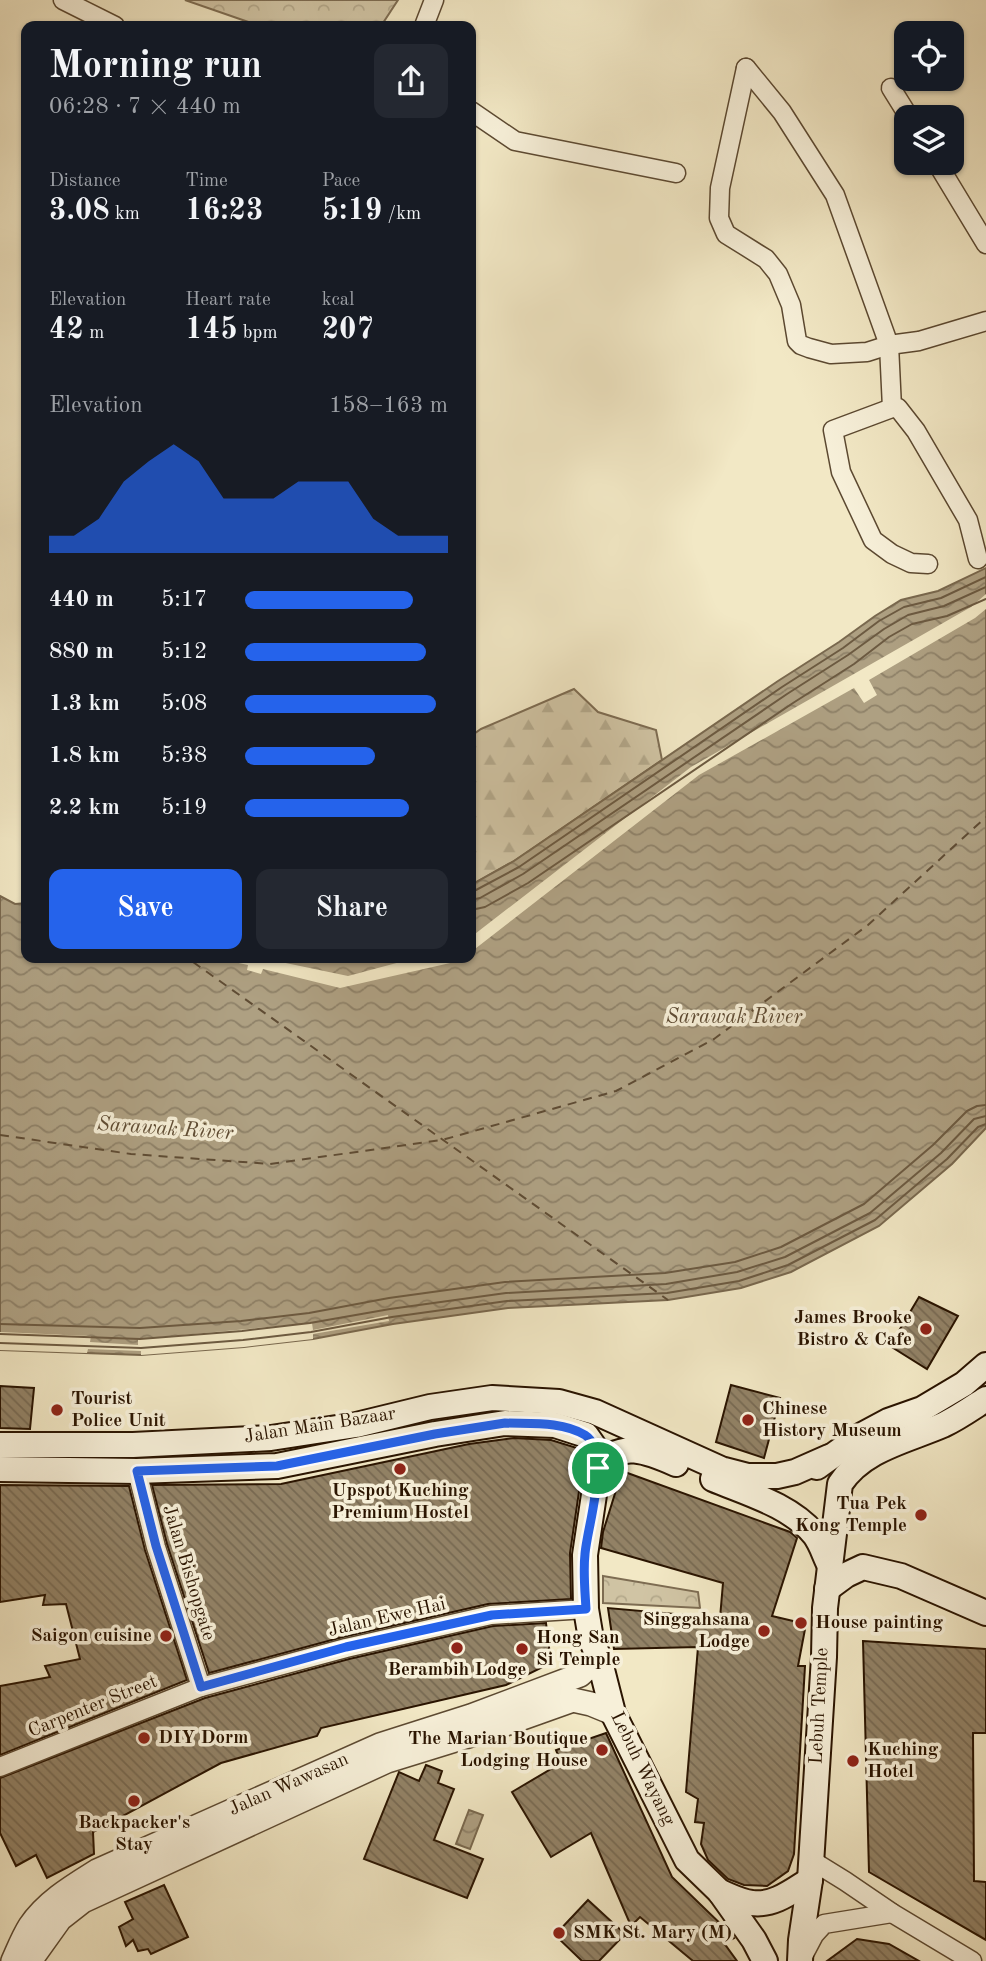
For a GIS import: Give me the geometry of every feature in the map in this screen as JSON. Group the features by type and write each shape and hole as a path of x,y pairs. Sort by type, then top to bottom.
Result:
{"main road":[{"path":"742,1492 762,1492 784,1487 811,1472 869,1431 922,1409 964,1384 986,1366"},
{"name":"Jalan Main Bazaar","path":"0,1445 133,1445 271,1438 356,1425 430,1407 492,1398 559,1402 595,1412 721,1469 748,1476 777,1476 795,1472 829,1457"},
{"name":"Lebuh Temple","path":"810,1870 827,1589 839,1484 848,1471 876,1451 946,1423 986,1399"},
{"name":"Jalan Main Bazaar","path":"0,1469 137,1471 277,1466 435,1434 505,1423 555,1425 586,1435 593,1445 598,1468"},
{"path":"635,1429 653,1454"},
{"path":"598,1468 605,1459 621,1451 653,1454 782,1509 816,1536 829,1564"},
{"name":"Lebuh Wayang","path":"598,1468 585,1555 586,1609 591,1639 599,1658 613,1713 687,1860 720,1892 754,1940 765,1961"},
{"path":"827,1589 863,1567 901,1576 986,1613"},
{"path":"720,1892 750,1903 765,1903 784,1896 810,1870"},
{"path":"800,1961 810,1870"}],"street":[{"path":"63,0 105,21"},
{"path":"426,21 434,0"},
{"path":"892,408 889,345 835,195 782,112 746,68 720,188 719,218 726,234 766,259 778,274 791,305 797,341 801,345 831,354 867,352 889,345 919,341 986,321"},
{"path":"891,88 902,105"},
{"path":"476,114 515,141 676,173"},
{"path":"944,175 986,244"},
{"path":"928,564 911,563 892,554 873,540 841,472 833,430 898,408 916,431 968,520 978,559"},
{"name":"Jalan Bishopgate","path":"137,1471 156,1546 201,1687"},
{"name":"Jalan Ewe Hai","path":"201,1687 346,1647 492,1615 586,1609"},
{"name":"Jalan Wawasan","path":"13,1961 28,1928 39,1914 68,1889 97,1871 380,1745 471,1716 580,1675 599,1658"},
{"name":"Carpenter Street","path":"0,1767 201,1687"},
{"name":"Jalan Wawasan","path":"30,1961 60,1919 83,1900 387,1761 573,1700 613,1713"},
{"path":"810,1870 845,1881 972,1961"},
{"path":"800,1961 814,1935 824,1924 892,1913"}],"green space":[{"path":"185,0 398,0 384,21 246,21"},
{"path":"574,689 598,712 656,730 662,760 514,861 476,882 476,732"},
{"path":"603,1576 698,1592 700,1608 603,1603"}],"water":[{"name":"Sarawak River","path":"986,568 986,1128 952,1164 879,1226 791,1272 741,1288 668,1300 508,1308 393,1324 313,1339 141,1355 0,1350 0,896 15,904 21,903 21,963 476,963 476,882 514,861 875,616 901,600 938,591"},
{"path":"469,1810 483,1815 470,1849 456,1844"}],"pier":[{"path":"986,594 986,609 975,618 869,680 877,695 864,703 854,688 699,775 476,948 476,933 691,767 971,607"},
{"path":"239,963 286,963 348,976 397,963 450,963 340,988 263,969 261,974 247,970 248,965"},
{"path":"388,1315 389,1321 313,1334 313,1339 244,1347 141,1355 141,1351 88,1349 87,1353 0,1350 0,1332 91,1336 90,1342 138,1345 138,1339 312,1323 313,1330"}],"building":[{"path":"919,1297 958,1316 927,1369 890,1346"},
{"name":"Chinese History Museum","path":"731,1385 780,1398 764,1458 716,1442"},
{"path":"0,1386 34,1388 30,1429 0,1428"},
{"path":"514,1438 551,1440 579,1451 582,1463 570,1553 571,1599 488,1604 343,1637 209,1673 167,1544 152,1485 281,1484 469,1444"},
{"path":"622,1471 790,1532 797,1538 772,1616 806,1624 798,1666 805,1666 794,1854 788,1871 767,1886 744,1885 728,1879 708,1860 701,1844 704,1823 695,1822 698,1799 686,1792 698,1647 614,1649 608,1608 720,1618 723,1583 601,1548 603,1532"},
{"path":"0,1485 129,1486 145,1550 187,1680 0,1755 0,1686 50,1677 45,1666 80,1659 66,1604 43,1605 45,1595 0,1602"},
{"path":"546,1623 551,1663 506,1685 321,1728 317,1736 221,1763 93,1832 94,1854 47,1878 36,1855 16,1866 0,1833 0,1778 205,1698 349,1659 493,1626"},
{"path":"863,1641 986,1649 986,1733 973,1733 974,1881 986,1882 986,1940 869,1872"},
{"path":"606,1733 672,1877 732,1935 734,1938 724,1943 737,1961 693,1961 640,1917 631,1926 591,1833 551,1857 512,1792 561,1763 556,1750"},
{"path":"426,1765 442,1771 438,1783 454,1789 434,1840 483,1859 467,1898 364,1859 399,1772 419,1781"},
{"path":"164,1885 188,1937 151,1954 148,1949 138,1951 133,1940 126,1946 119,1927 133,1919 125,1902"},
{"path":"588,1900 625,1934 599,1961 582,1961 555,1935"},
{"path":"857,1939 889,1944 919,1961 827,1961"}],"ferry route":[{"path":"0,1135 131,1154 270,1164 442,1140 616,1091 714,1039 868,925 986,817"},
{"path":"194,963 668,1300"}],"place":[{"name":"James Brooke Bistro & Cafe","path":"926,1329"},
{"name":"Tourist Police Unit","path":"57,1410"},
{"name":"Chinese History Museum","path":"748,1420"},
{"name":"Upspot Kuching Premium Hostel","path":"400,1469"},
{"name":"Tua Pek Kong Temple","path":"921,1515"},
{"name":"House painting","path":"801,1623"},
{"name":"Singgahsana Lodge","path":"764,1631"},
{"name":"Saigon cuisine","path":"166,1636"},
{"name":"Berambih Lodge","path":"457,1648"},
{"name":"Hong San Si Temple","path":"522,1649"},
{"name":"DIY Dorm","path":"144,1738"},
{"name":"The Marian Boutique Lodging House","path":"602,1750"},
{"name":"Kuching Hotel","path":"853,1761"},
{"name":"Backpacker's Stay","path":"134,1801"},
{"name":"SMK St. Mary (M)","path":"559,1933"}],"route":[{"path":"505,1423 555,1425 586,1435 597,1454 598,1468 585,1555 586,1609 492,1615 346,1647 201,1687 156,1546 137,1471 277,1466 435,1434 505,1423"}]}
